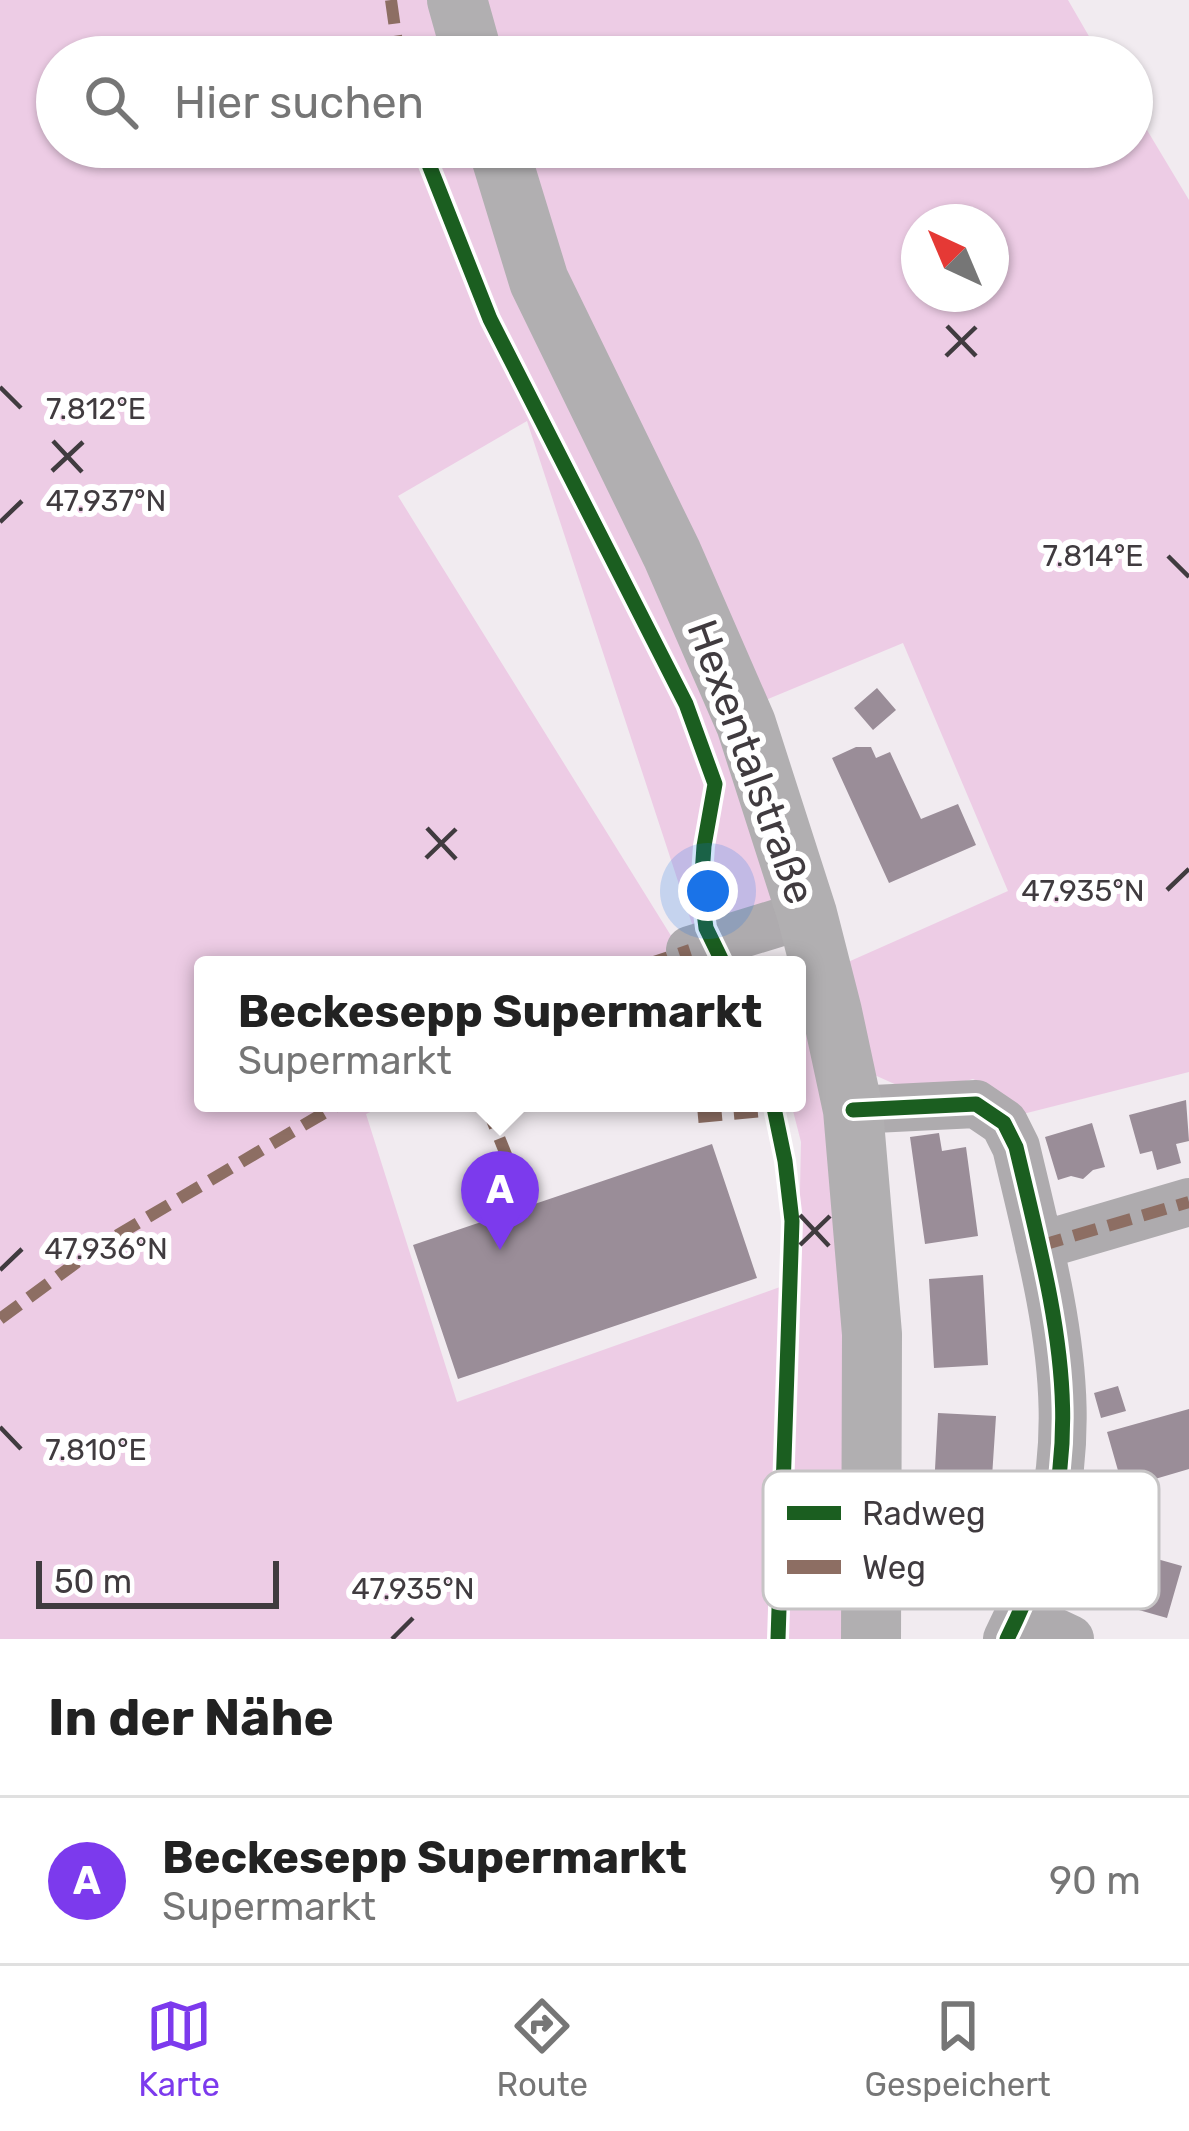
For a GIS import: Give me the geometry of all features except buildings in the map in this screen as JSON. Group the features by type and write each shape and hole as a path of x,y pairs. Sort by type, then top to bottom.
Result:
{"main road":[{"path":"458,0 467,36"},
{"name":"Hexentalstraße","path":"504,168 539,281 672,554 746,724 807,914 854,1110 872,1334 873,1471"},
{"name":"Hexentalstraße","path":"871,1609 871,1639"}],"street":[{"path":"690,950 807,914"},
{"path":"854,1110 976,1104 1004,1124 1016,1147 1058,1339 1066,1414 1059,1471"},
{"path":"1039,1246 1189,1202"},
{"path":"1013,1627 1070,1639"}],"shaded area":[{"path":"0,0 1068,0 1089,36 36,36 36,168 1153,168 1153,140 1189,200 1189,1072 1015,1116 994,1089 973,1079 943,1087 899,1086 870,1073 839,966 1008,891 903,643 715,721 783,905 694,930 527,421 398,496 673,939 673,956 194,956 194,1112 370,1112 366,1114 457,1402 780,1287 798,1285 801,1142 793,1112 806,1112 807,999 845,1233 844,1471 763,1471 763,1609 844,1609 844,1639 0,1639"}],"marked path":[{"path":"391,0 396,36"},
{"path":"672,956 690,950"},
{"path":"0,1319 99,1246 326,1112"},
{"path":"489,1112 517,1182"},
{"path":"698,1117 752,1112"},
{"path":"1039,1246 1189,1202"}],"cycle path":[{"path":"430,168 490,319 686,704 715,784 701,889 706,928 720,956"},
{"path":"853,1110 976,1104 1004,1123 1016,1147 1056,1336 1062,1394 1058,1471"},
{"path":"775,1112 792,1221 784,1471"},
{"path":"778,1639 779,1609"},
{"path":"1007,1639 1020,1609"}],"place":[{"name":"Beckesepp Supermarkt","path":"500,1250"}]}
